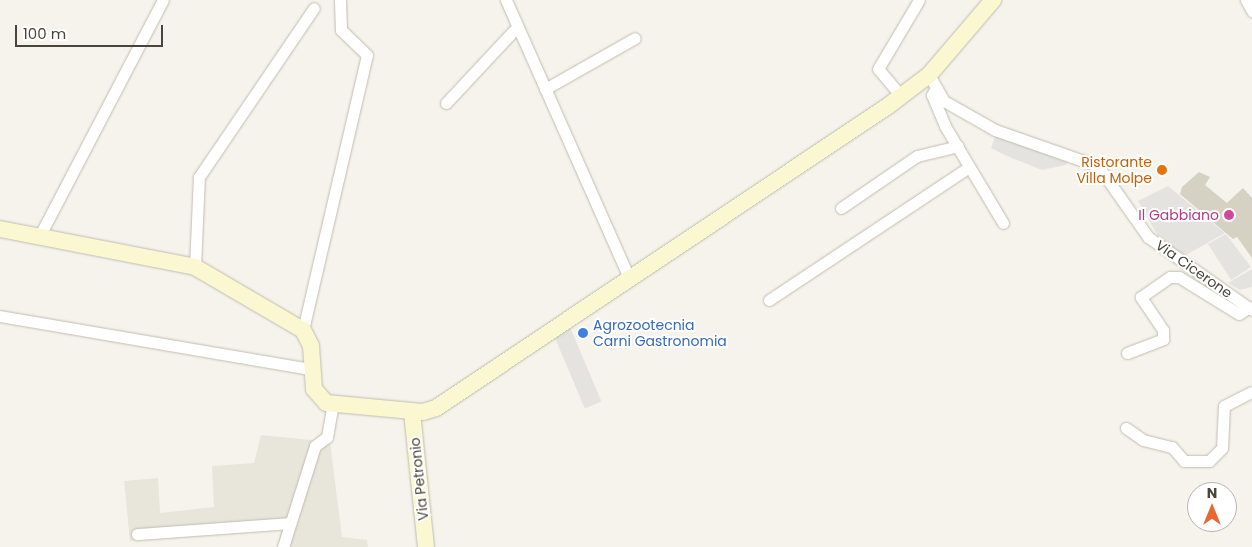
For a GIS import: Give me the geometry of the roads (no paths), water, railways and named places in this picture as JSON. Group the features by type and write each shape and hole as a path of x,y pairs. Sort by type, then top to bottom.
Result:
{"street":[{"path":"39,237 163,0"},
{"path":"340,0 341,30 366,55 304,330 311,346 311,369 319,398 333,404 412,412 436,408 901,96 932,81 993,0"},
{"path":"506,0 629,278"},
{"path":"901,96 878,69 919,0"},
{"path":"1246,0 1252,10"},
{"path":"195,267 199,177 314,8"},
{"path":"446,103 518,27"},
{"path":"545,88 635,38"},
{"path":"932,81 932,95 969,167 1003,223"},
{"name":"Via Cicerone","path":"932,81 944,101 995,130 1098,166 1148,238 1250,308"},
{"path":"841,208 917,156 958,146"},
{"path":"770,300 969,167"},
{"path":"0,229 195,267 304,330"},
{"path":"1127,353 1163,339 1163,330 1141,297 1170,277 1179,277 1239,314 1250,308"},
{"path":"0,316 311,369"},
{"path":"1126,428 1143,440 1164,442 1184,461 1210,461 1222,448 1224,406 1252,392"},
{"path":"283,547 289,522 315,446 328,437 333,404"},
{"name":"Via Petronio","path":"412,412 426,547"},
{"path":"137,534 289,522"}],"place":[{"name":"Ristorante Villa Molpe","path":"1162,170"},
{"name":"Il Gabbiano","path":"1229,215"},
{"name":"Agrozootecnia Carni Gastronomia","path":"583,333"}]}
